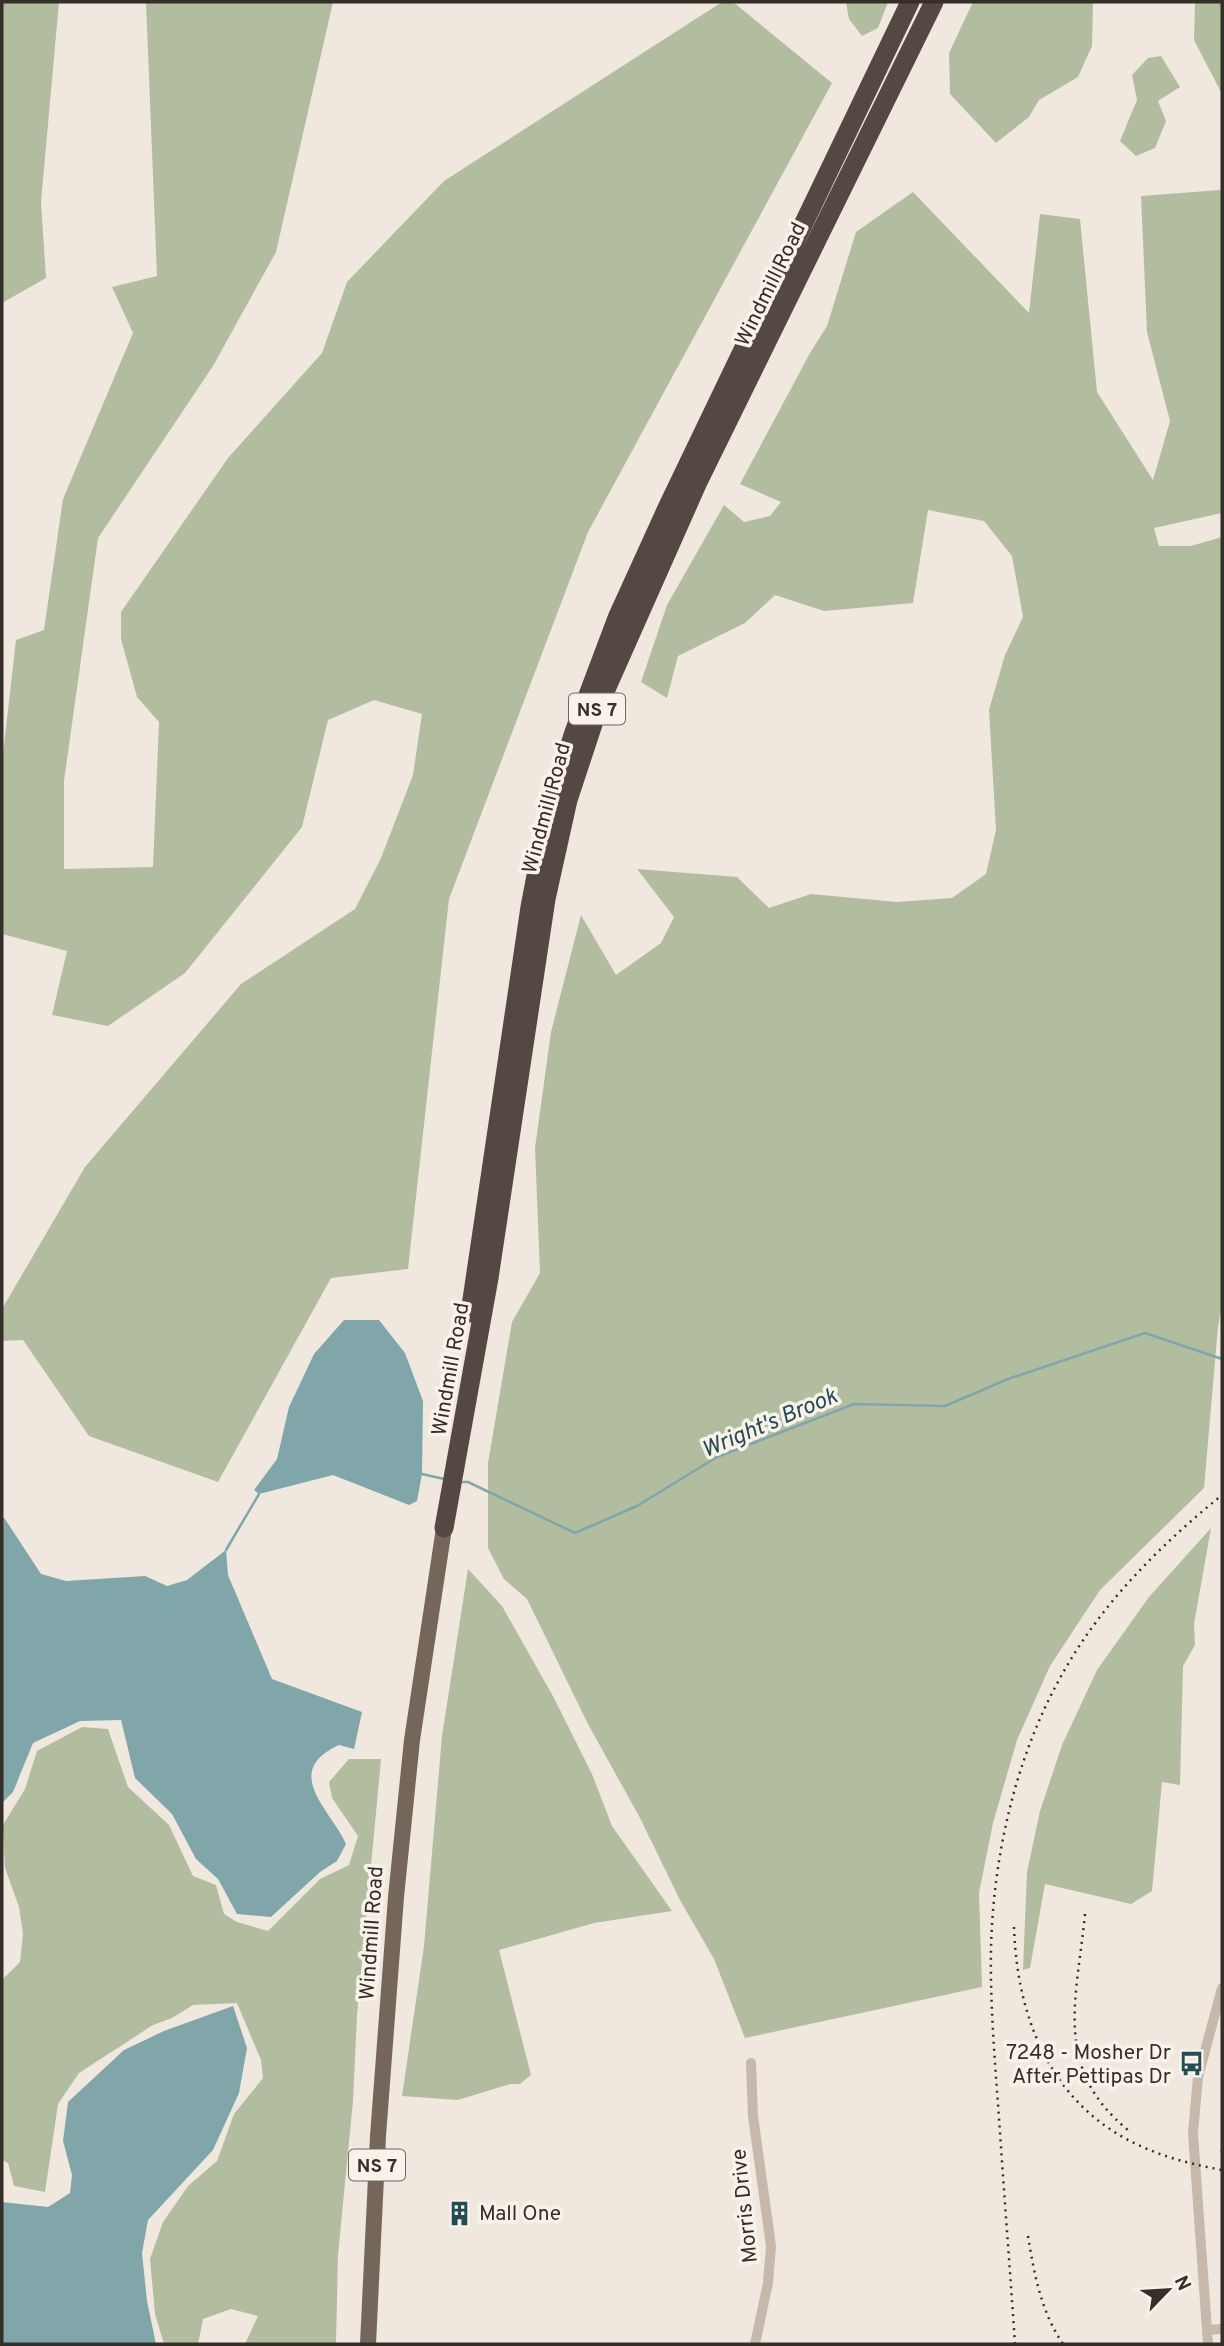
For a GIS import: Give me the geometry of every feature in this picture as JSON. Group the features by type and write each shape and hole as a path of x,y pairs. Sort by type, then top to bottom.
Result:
{"highway":[{"name":"Windmill Road","path":"444,1528 485,1206 530,907 547,818 570,745 617,618 910,2"},
{"name":"Windmill Road","path":"451,1480 489,1278 546,899 568,800 600,703 698,482 934,2"}],"main road":[{"name":"Windmill Road","path":"368,2344 378,2136 396,1897 412,1741 444,1528"}],"street":[{"path":"1208,2344 1194,2133 1198,2077 1222,1988"},
{"name":"Morris Drive","path":"751,2063 753,2116 771,2246 770,2272 755,2344"},
{"path":"1207,2330 1222,2329"}],"green space":[{"path":"2,2 59,2 41,202 46,278 2,303"},
{"path":"146,2 333,2 276,252 213,366 98,538 64,781 64,869 153,867 159,722 137,697 121,639 121,612 228,458 322,353 347,282 444,181 722,2 733,2 832,83 588,532 449,899 408,1269 331,1278 218,1482 89,1436 23,1340 2,1341 2,1309 85,1167 241,984 355,909 381,858 413,775 422,714 374,700 328,720 302,827 185,973 108,1026 52,1015 67,951 2,934 2,763 16,640 44,630 63,499 133,333 112,287 157,276"},
{"path":"846,2 888,2 878,28 862,36 849,19"},
{"path":"973,2 1093,2 1092,46 1078,77 1039,100 1029,117 996,143 950,94 949,53"},
{"path":"1195,2 1222,2 1222,94 1194,40"},
{"path":"1161,56 1180,87 1158,101 1166,121 1155,148 1136,156 1120,141 1137,100 1132,75 1148,58"},
{"path":"1220,190 1222,513 1154,528 1159,546 1191,546 1222,537 1222,1301 1204,1488 1100,1590 1050,1666 1017,1740 993,1823 979,1893 982,1987 745,2038 714,1959 588,1724 527,1599 504,1579 488,1548 488,1463 512,1322 540,1273 535,1148 551,1032 581,915 616,975 661,943 674,917 637,869 737,877 769,908 811,894 897,902 952,898 986,874 996,830 989,710 1005,655 1023,617 1012,556 984,521 928,510 913,603 824,611 775,595 745,623 678,656 667,698 641,682 667,605 724,505 744,522 770,516 781,502 740,484 827,326 856,232 913,192 1029,313 1040,214 1080,219 1097,392 1153,480 1170,421 1147,332 1141,196"},
{"path":"1211,1528 1194,1624 1195,1645 1183,1666 1180,1785 1162,1782 1152,1891 1131,1904 1045,1884 1030,1968 1023,1970 1027,1872 1040,1811 1062,1745 1097,1670 1149,1597"},
{"path":"468,1569 502,1606 554,1698 592,1774 612,1826 672,1911 594,1923 499,1950 531,2075 520,2084 510,2084 458,2100 402,2096 424,1946 442,1736"},
{"path":"82,1727 108,1729 128,1787 169,1825 193,1876 216,1885 224,1914 237,1922 268,1931 320,1879 349,1865 358,1836 332,1798 329,1782 349,1759 381,1759 338,2255 336,2344 245,2344 258,2316 231,2309 203,2319 198,2344 164,2344 155,2314 150,2259 163,2222 188,2186 217,2161 234,2114 263,2078 261,2060 237,2003 193,2005 172,2018 153,2025 79,2073 58,2104 45,2192 14,2186 8,2163 2,2160 2,1980 20,1962 23,1934 19,1907 5,1868 3,1825 25,1789 37,1751"}],"water":[{"path":"344,1320 379,1320 405,1353 423,1401 422,1474 417,1501 409,1505 333,1475 259,1494 254,1490 277,1459 289,1407 314,1354"},
{"path":"2,1517 41,1574 66,1581 145,1576 167,1586 187,1580 226,1550 228,1575 272,1679 362,1712 354,1749 339,1745 322,1756 313,1767 315,1792 346,1844 337,1861 320,1872 271,1917 237,1914 218,1879 196,1859 172,1814 135,1778 121,1720 80,1721 33,1743 13,1792 2,1803"},
{"path":"233,2006 247,2048 239,2093 213,2150 148,2220 142,2253 147,2301 156,2344 2,2344 2,2202 48,2207 70,2193 72,2175 63,2141 68,2102 124,2050 164,2031"}],"waterway":[{"name":"Wright's Brook","path":"461,1482 468,1482 575,1533 637,1506 717,1457 854,1404 945,1406 1008,1379 1145,1333 1222,1359"},
{"name":"Wright's Brook","path":"422,1474 444,1479"},
{"path":"226,1550 259,1494"}],"railway":[{"path":"1015,2344 994,2055 991,1970 996,1880 1009,1810 1030,1743 1059,1680 1075,1653 1131,1580 1175,1536 1222,1495"},
{"path":"1085,1914 1075,2003 1079,2057 1088,2082 1104,2106 1128,2130"},
{"path":"1014,1927 1023,1996 1033,2028 1046,2058 1064,2086 1086,2110 1113,2131 1164,2155 1222,2170"},
{"path":"1028,2236 1044,2306 1063,2344"}],"place":[{"name":"7248 - Mosher Dr After Pettipas Dr","path":"1191,2064"},
{"name":"Mall One","path":"459,2213"}]}
